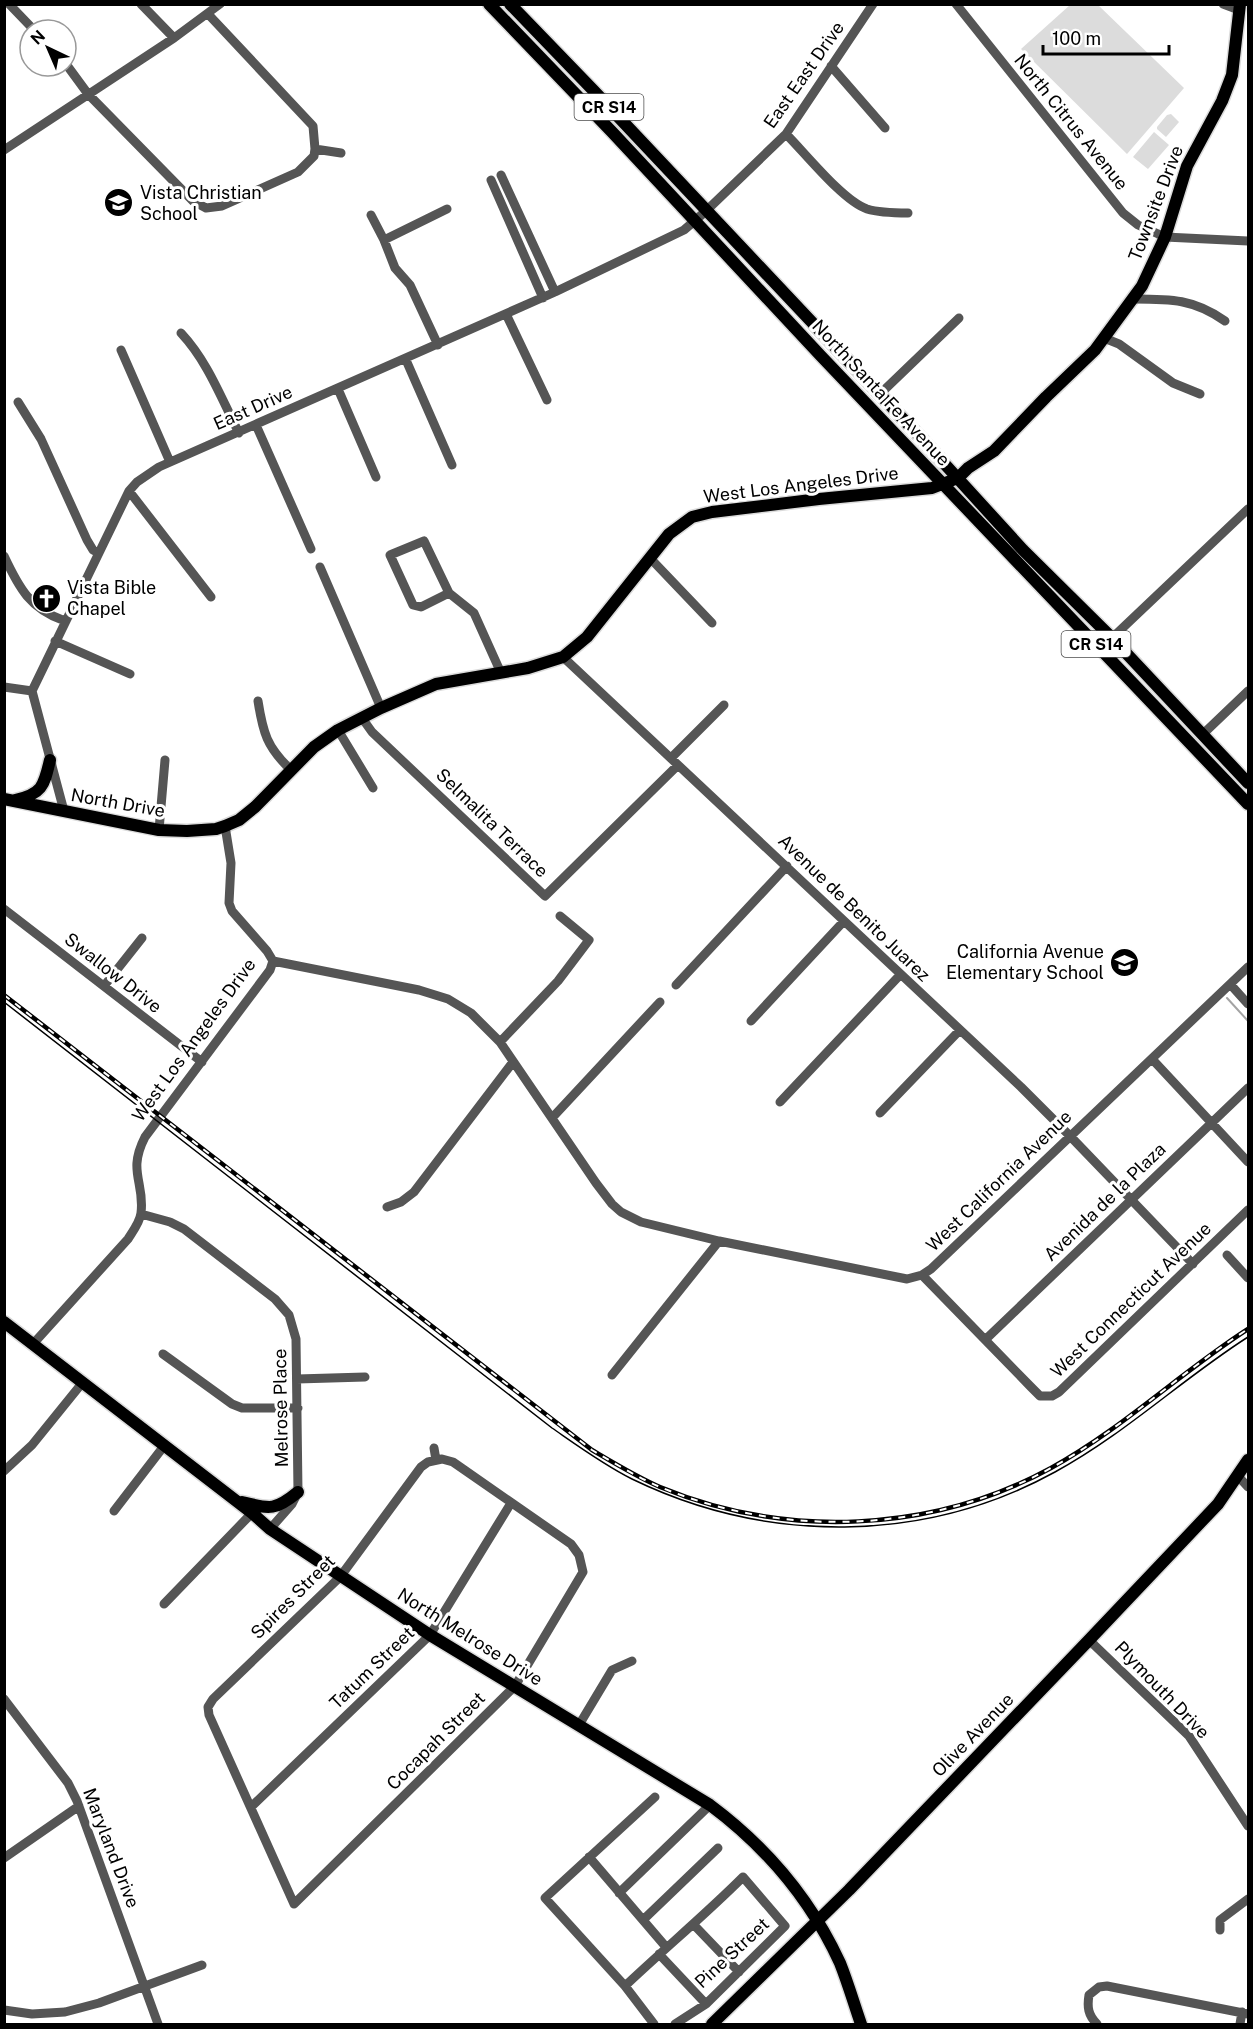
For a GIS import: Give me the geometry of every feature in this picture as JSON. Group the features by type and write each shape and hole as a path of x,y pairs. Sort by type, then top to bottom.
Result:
{"main road":[{"name":"North Santa Fe Avenue","path":"489,4 1248,804"},
{"name":"North Santa Fe Avenue","path":"510,4 880,394 1023,550 1112,638 1248,783"},
{"name":"Townsite Drive","path":"958,478 968,468 994,451 1095,350 1142,286 1165,237 1186,166 1222,101 1232,75 1239,7"},
{"name":"West Los Angeles Drive","path":"225,826 239,820 255,807 314,747 338,730 381,708 436,684 528,668 563,657 587,637 669,534 692,517 712,512 819,499 932,489 958,478"},
{"path":"8,800 27,797 44,784 50,760"},
{"path":"1230,785 1239,784 1248,794"},
{"name":"North Drive","path":"8,800 159,830 187,831 216,829 225,826"},
{"name":"North Melrose Drive","path":"4,1322 270,1529 430,1635 710,1805 734,1823 800,1893 818,1920 841,1965 861,2025"},
{"name":"Olive Avenue","path":"712,2025 818,1920 1089,1640 1218,1504 1248,1460"},
{"path":"234,1500 258,1506 277,1507 298,1492"}],"street":[{"path":"9,4 22,18"},
{"path":"141,4 174,38"},
{"path":"4,150 174,38 220,4"},
{"name":"East East Drive","path":"706,211 786,134 873,4"},
{"name":"North Citrus Avenue","path":"956,4 1123,213 1138,225 1165,237 1248,241"},
{"path":"1223,4 1239,7"},
{"path":"76,78 88,94 193,201 206,208 222,206 298,172 314,156 313,126 208,15"},
{"path":"831,66 885,128"},
{"path":"786,134 844,194 866,209 908,213"},
{"path":"315,149 341,153"},
{"path":"501,175 555,292"},
{"path":"491,180 543,298"},
{"path":"384,240 447,209"},
{"name":"East Drive","path":"32,691 129,491 137,482 170,462 543,298 684,230 706,211"},
{"path":"371,215 395,268 410,285 438,345"},
{"path":"1134,299 1174,299 1195,304 1225,321"},
{"path":"506,314 547,400"},
{"path":"880,394 959,318"},
{"path":"181,333 196,348 208,368 239,433"},
{"path":"1104,338 1119,344 1173,383 1200,394"},
{"path":"121,350 170,462"},
{"path":"405,360 452,465"},
{"path":"338,389 376,477"},
{"path":"18,402 41,439 87,540 93,550 99,553"},
{"path":"256,425 311,549"},
{"path":"129,491 211,597"},
{"path":"1112,638 1248,509"},
{"path":"449,593 422,608 413,605 390,555 424,541 449,593 474,613 501,673"},
{"path":"4,556 17,585 33,604 50,616 65,621"},
{"path":"650,558 712,623"},
{"path":"320,567 381,708"},
{"path":"55,641 130,674"},
{"name":"Avenue de Benito Juarez","path":"563,657 1020,1087 1193,1264"},
{"path":"4,687 32,691 64,811"},
{"path":"1203,734 1248,691"},
{"path":"258,701 263,731 275,755 290,769"},
{"path":"674,761 724,705"},
{"name":"Selmalita Terrace","path":"362,718 372,732 545,896 674,761"},
{"path":"338,730 373,788"},
{"path":"159,830 165,760"},
{"name":"West Los Angeles Drive","path":"141,1215 136,1168 140,1147 145,1137 255,991 270,970 273,961 232,911 229,903 231,863 225,826"},
{"path":"676,985 787,866"},
{"name":"Swallow Drive","path":"4,909 202,1062"},
{"path":"500,1042 558,981 589,940 560,916"},
{"path":"751,1021 844,921"},
{"path":"104,986 142,938"},
{"name":"West California Avenue","path":"273,961 419,990 448,999 471,1013 500,1042 601,1190 621,1212 641,1222 907,1279 922,1275 931,1269 1248,967"},
{"path":"780,1102 900,975"},
{"path":"1230,984 1248,1004"},
{"path":"552,1118 660,1002"},
{"path":"880,1113 959,1031"},
{"path":"1152,1059 1248,1162"},
{"path":"387,1208 401,1202 414,1192 513,1062"},
{"name":"Avenida de la Plaza","path":"985,1340 1248,1088"},
{"name":"West Connecticut Avenue","path":"985,1340 1040,1396 1052,1396 1059,1392 1248,1210"},
{"path":"33,1344 128,1239 141,1215"},
{"name":"Melrose Place","path":"141,1215 170,1222 184,1229 275,1299 289,1315 296,1339 298,1492 292,1504 270,1529"},
{"path":"612,1375 719,1240"},
{"path":"1227,1255 1248,1275"},
{"path":"922,1275 985,1340"},
{"path":"163,1354 232,1404 242,1408 298,1408"},
{"path":"297,1379 366,1377"},
{"path":"4,1471 32,1445 83,1382"},
{"path":"114,1511 164,1446"},
{"path":"434,1448 436,1460 453,1462 511,1503"},
{"name":"Spires Street","path":"251,1808 209,1714 208,1707 213,1699 340,1577 421,1467 436,1460"},
{"path":"1238,1476 1248,1487"},
{"name":"Cocapah Street","path":"251,1808 294,1904 515,1686 583,1572 579,1555 571,1544 511,1503"},
{"name":"Tatum Street","path":"251,1808 430,1635 511,1503"},
{"path":"164,1604 252,1513"},
{"name":"Plymouth Drive","path":"1089,1640 1189,1736 1248,1826"},
{"path":"579,1725 612,1670 632,1661"},
{"name":"Maryland Drive","path":"4,1699 68,1783 79,1806 158,2025"},
{"path":"654,2025 625,1986 545,1898 655,1797"},
{"path":"619,1893 710,1805"},
{"path":"4,1858 79,1806"},
{"path":"643,1920 718,1848"},
{"name":"Pine Street","path":"589,1857 643,1920 663,1951 706,2004 785,1926 743,1877 694,1925"},
{"path":"1220,1929 1220,1920 1248,1899"},
{"path":"625,1986 694,1925 739,1972"},
{"path":"4,2010 32,2014 65,2012 99,2003 202,1965"},
{"path":"1097,2025 1087,2007 1089,1995 1099,1987 1107,1986 1245,2013 1240,2025"},
{"path":"675,2025 706,2004"},
{"path":"18,2025 19,2013"}],"shaded area":[{"path":"1070,5 1098,5 1184,88 1127,154 1021,49"},
{"path":"1171,114 1179,122 1166,137 1157,127 1167,115"},
{"path":"1154,132 1169,145 1148,169 1133,157"}],"waterway":[{"path":"1227,998 1248,1021"}],"tram line":[{"path":"4,1002 552,1428 632,1479 683,1500 736,1515 790,1524 845,1527 899,1523 952,1513 1005,1496 1081,1457 1248,1337"}],"railway":[{"path":"4,995 592,1450 651,1483 708,1504 758,1515 808,1521 858,1521 908,1516 957,1506 1005,1490 1077,1453 1248,1329"}],"place":[{"name":"Vista Christian School","path":"119,203"},
{"name":"Vista Bible Chapel","path":"46,598"},
{"name":"California Avenue Elementary School","path":"1125,962"}]}
